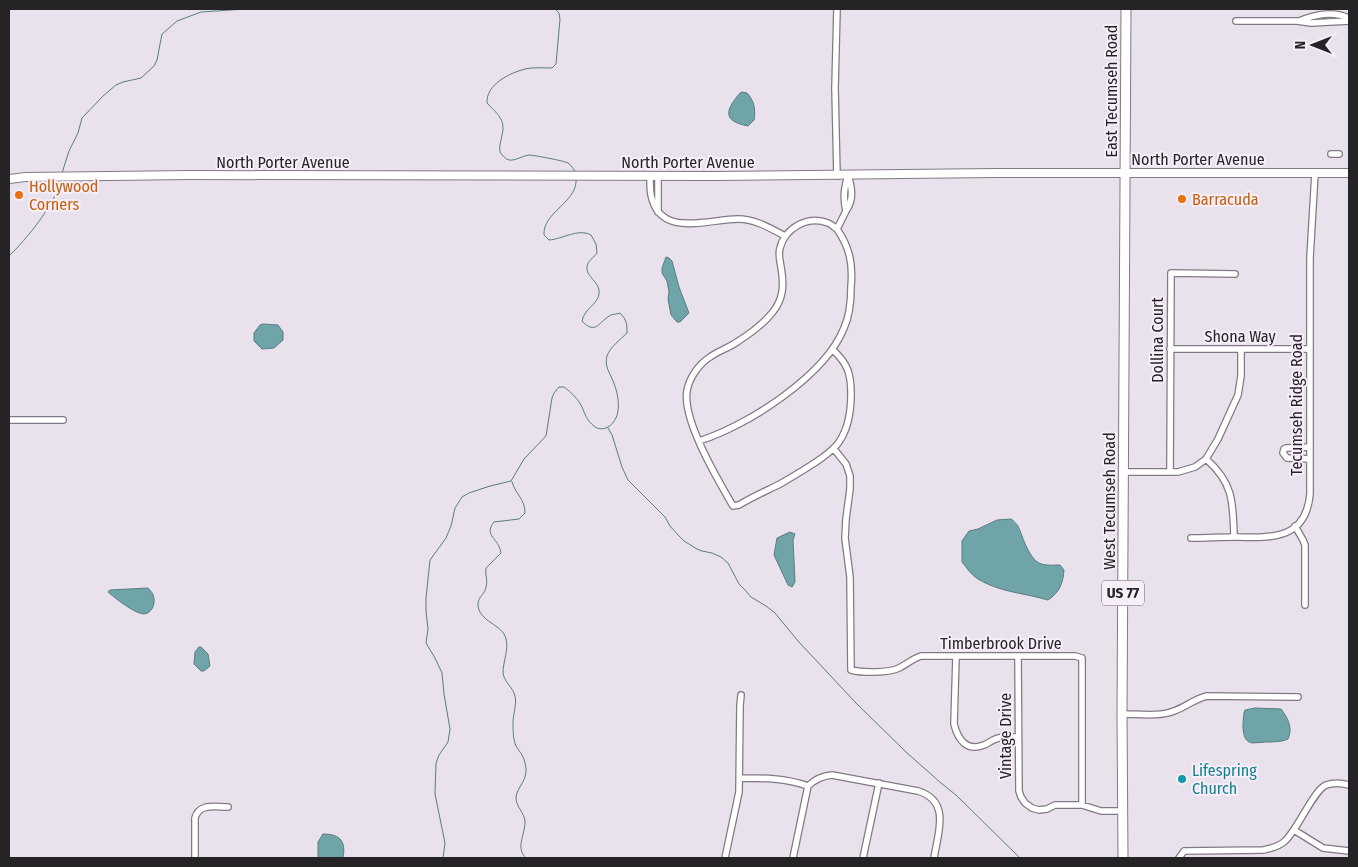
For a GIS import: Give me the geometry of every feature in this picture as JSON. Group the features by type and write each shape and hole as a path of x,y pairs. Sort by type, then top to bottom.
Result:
{"main road":[{"name":"East Tecumseh Road","path":"1126,9 1126,173"},
{"name":"West Tecumseh Road","path":"1123,858 1122,714 1126,173"}],"street":[{"path":"837,9 835,88 837,176"},
{"path":"1236,21 1297,21 1311,23 1349,20"},
{"path":"1331,154 1339,154"},
{"name":"North Porter Avenue","path":"9,173 26,176"},
{"name":"Tecumseh Ridge Road","path":"1295,526 1301,520 1310,494 1310,251 1315,173"},
{"name":"North Porter Avenue","path":"9,179 26,176 837,176 914,174 1349,173"},
{"path":"838,229 846,211 844,188 848,175"},
{"path":"654,176 658,212 666,218 680,224 738,219 757,222 785,236"},
{"path":"699,441 738,424 785,395 812,372 832,350 845,328 849,313 852,277 851,259 847,246 838,229 827,222 809,221 794,227 785,236 780,248 779,256 784,282 779,304 752,332 740,341 709,357 694,373 687,389 686,398 690,419 699,441 733,506 739,505 810,466 834,449 840,441 847,426 851,383 848,368 842,358 832,350"},
{"name":"Dollina Court","path":"1170,472 1171,273 1235,274"},
{"name":"Shona Way","path":"1170,349 1310,350"},
{"path":"1124,472 1178,472 1190,469 1206,459 1238,395 1241,384 1241,349"},
{"path":"9,420 63,420"},
{"path":"1310,447 1286,448 1283,454 1287,458 1310,459"},
{"name":"Timberbrook Drive","path":"834,449 846,464 850,476 845,538 850,577 851,670 893,670 921,656 1082,658 1082,805"},
{"path":"1206,459 1219,473 1230,494 1234,513 1234,537"},
{"path":"1191,538 1272,537 1283,534 1295,526 1304,545 1305,605"},
{"path":"956,657 954,724 962,742 974,747 986,744 996,738 1018,737"},
{"name":"Vintage Drive","path":"1018,657 1019,791 1025,803 1039,810 1056,805 1082,805 1101,811 1123,811"},
{"path":"726,858 739,792 741,695"},
{"path":"1122,714 1169,713 1196,699 1207,696 1298,696"},
{"path":"793,858 808,786 824,776 832,775 924,792 933,799 938,806 940,821 934,858"},
{"path":"740,778 774,778 808,786"},
{"path":"1179,858 1184,851 1264,850 1275,848 1284,842 1294,830 1320,789 1336,783 1349,784"},
{"path":"863,858 878,784"},
{"path":"195,858 196,813 208,806 228,808"},
{"path":"1294,830 1323,848 1349,851"}],"water":[{"path":"741,92 747,93 754,105 754,120 748,126 733,121 729,114 732,104"},
{"path":"666,257 672,261 689,313 680,322 677,322 671,315 667,281 662,273"},
{"path":"263,324 278,325 283,332 283,340 274,348 262,349 254,341 254,333"},
{"path":"1011,519 1018,526 1029,551 1036,561 1044,565 1060,565 1064,570 1060,587 1048,600 1003,590 986,583 973,576 962,562 962,541 969,531 997,520"},
{"path":"790,532 795,534 793,540 795,582 792,587 788,585 774,555 777,538"},
{"path":"148,588 153,594 154,604 150,612 144,614 130,609 108,592 110,590"},
{"path":"199,647 208,654 210,666 204,671 201,671 194,664 195,652"},
{"path":"1255,708 1281,709 1289,723 1288,739 1277,742 1249,742 1243,731 1244,713 1245,710"},
{"path":"323,834 338,837 341,840 344,848 343,858 318,858 318,842"}],"waterway":[{"path":"62,173 82,118 116,85 141,78 154,66 162,34 177,21 201,12 246,9"},
{"path":"555,9 559,13 560,19 556,64 552,68 528,68 500,80 490,90 487,103 502,121 503,129 500,152 505,158 511,160 529,155 549,158 568,163 575,172"},
{"path":"9,256 32,231 47,209 54,198 61,179"},
{"path":"511,481 524,459 546,436 552,398 559,387 564,387 574,396 588,420 597,428 608,427 613,423 618,412 617,393 606,360 611,349 627,333 627,325 620,313 611,315 594,327 582,321 585,313 596,301 599,294 598,286 587,270 589,262 597,253 596,244 591,235 586,233 576,233 549,240 544,235 548,221 573,192 576,179"},
{"path":"608,428 628,480 665,517 679,536 697,549 721,557 728,563 739,584 751,597 775,613 798,641 856,703 906,752 956,795 1020,858"},
{"path":"443,858 445,843 435,794 436,763 448,742 450,729 442,673 426,643 428,629 426,598 430,560 446,538 455,508 462,497 490,486 511,481"},
{"path":"512,482 524,504 525,513 519,519 494,522 491,527 491,534 498,544 501,553 486,568 487,585 478,604 482,615 500,630 506,639 507,647 503,673 515,696 514,737 516,746 524,758 526,769 526,774 516,798 525,819 521,850 526,858"}],"place":[{"name":"Hollywood Corners","path":"19,195"},
{"name":"Barracuda","path":"1182,199"},
{"name":"Lifespring Church","path":"1182,779"}]}
